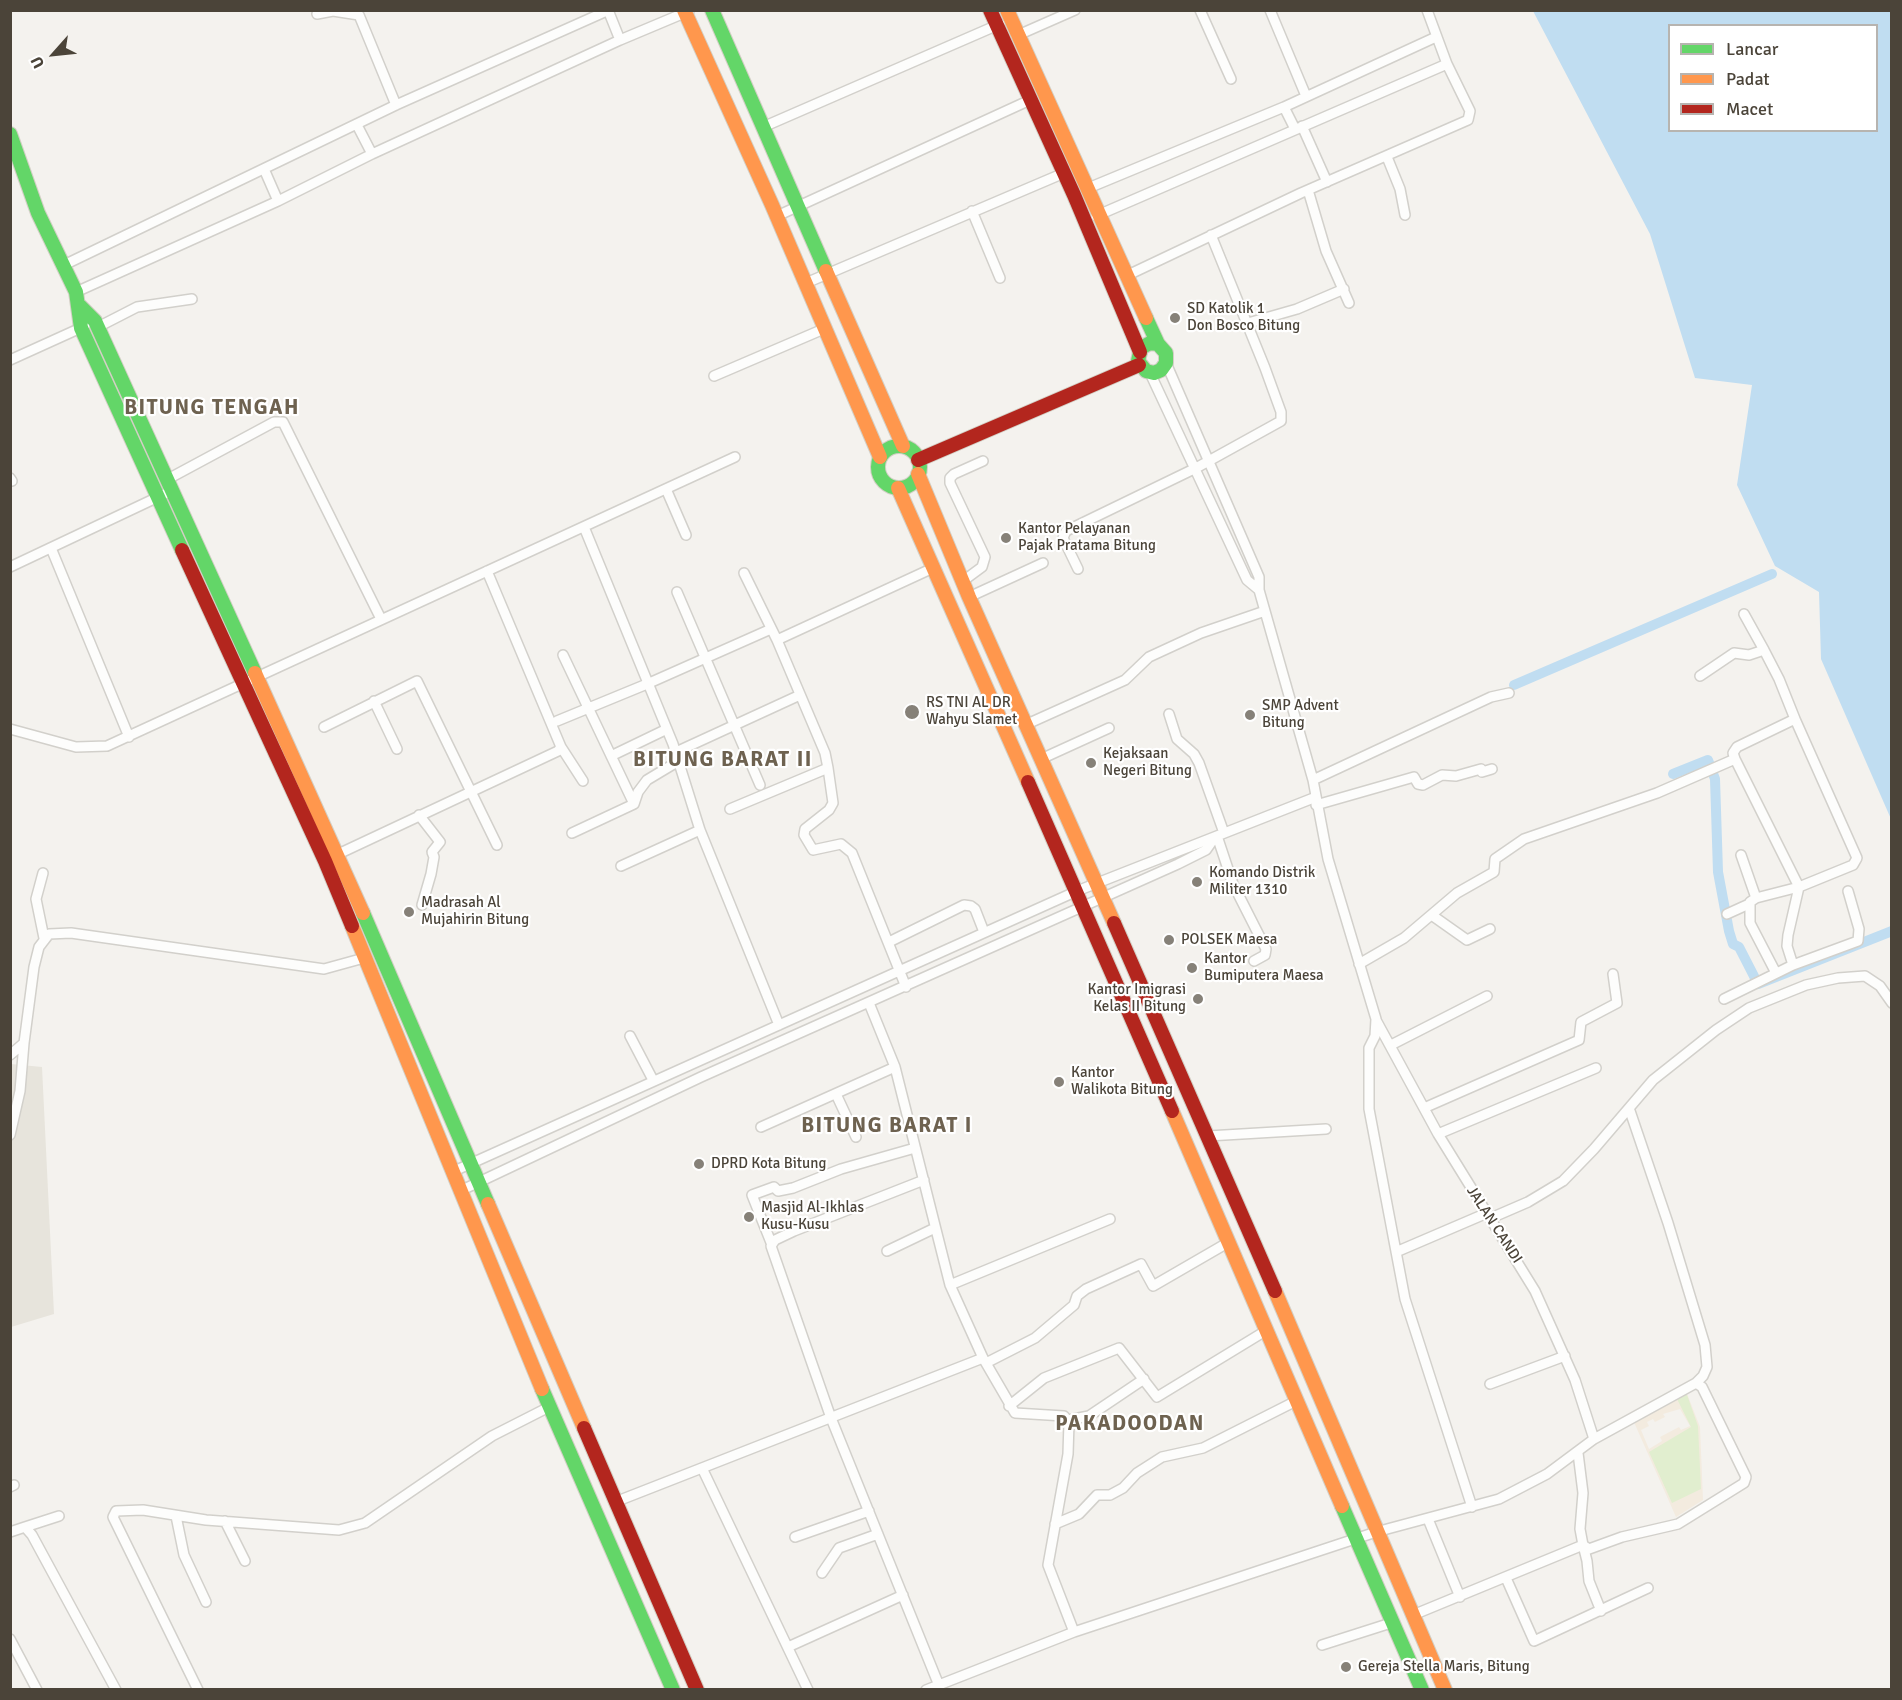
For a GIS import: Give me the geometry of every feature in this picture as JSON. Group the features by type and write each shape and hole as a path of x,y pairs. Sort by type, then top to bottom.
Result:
{"main road":[{"path":"712,10 903,446"},
{"path":"687,11 880,457 878,466 881,477 889,485 898,488 911,483 918,467 1143,363 1161,370 1166,363 1166,353 1158,344 1088,188 1012,39 998,26 990,10"},
{"path":"1009,14 1012,39 1030,100 1086,222 1143,363"},
{"path":"10,134 13,151 38,213 76,292 80,306 81,328 159,497 251,679"},
{"path":"80,306 96,324 170,484 251,679 470,1163 697,1689"},
{"path":"1143,363 1145,345 1158,344"},
{"path":"880,457 892,447 903,446 909,449 918,467 969,597 1098,883 1445,1689"},
{"path":"898,488 1077,891 1422,1689"},
{"path":"996,713 1016,703"},
{"path":"331,857 364,958 452,1172 549,1407 674,1689"}],"street":[{"path":"1012,39 1074,10"},
{"path":"1200,10 1231,79"},
{"path":"1270,10 1306,96"},
{"path":"1128,275 1470,117 1427,10"},
{"path":"317,14 333,11 359,15 396,105"},
{"path":"64,266 396,105 609,11 620,40"},
{"path":"76,292 687,11"},
{"path":"763,127 998,26 1009,14"},
{"path":"1074,195 1284,107 1436,37"},
{"path":"1086,222 1447,64"},
{"path":"777,216 1030,100"},
{"path":"1284,107 1299,128 1327,183"},
{"path":"357,125 372,154"},
{"path":"1387,156 1400,189 1405,214"},
{"path":"264,169 278,201"},
{"path":"806,283 1064,173"},
{"path":"1308,190 1326,251 1349,303"},
{"path":"972,211 1000,278"},
{"path":"1078,569 1063,538 1066,531 1209,462 1281,420 1276,397 1248,323 1211,236"},
{"path":"1248,323 1297,309 1344,289"},
{"path":"10,360 81,328 137,307 192,299"},
{"path":"714,376 826,328"},
{"path":"1143,363 1196,468 1247,580 1259,590"},
{"name":"JALAN CANDI","path":"1166,363 1259,577 1259,590 1313,780 1328,859 1376,1019 1438,1134 1535,1291 1565,1356 1594,1439"},
{"path":"10,567 159,497 170,484 274,422 283,422 381,619"},
{"path":"10,719 13,730 86,748 107,746 735,457"},
{"path":"963,581 982,567 985,557 950,483 950,478 983,461"},
{"path":"666,489 686,535"},
{"path":"584,526 667,729 700,830 779,1025"},
{"path":"51,548 129,736"},
{"path":"969,597 1043,563"},
{"path":"777,640 933,568"},
{"path":"487,571 561,747 583,782"},
{"path":"744,573 777,640 828,768 833,803 829,810 805,829 804,835 813,850 841,844 852,853 906,987"},
{"path":"677,592 760,784"},
{"path":"1025,725 1125,680 1149,657 1201,633 1265,610"},
{"path":"1727,914 1753,901 1799,887 1853,865 1857,858 1796,719 1764,650 1744,614"},
{"path":"557,721 647,684 771,628"},
{"path":"1700,676 1734,653 1749,655 1764,650"},
{"path":"563,655 634,804"},
{"path":"324,727 417,681 497,845"},
{"path":"1313,780 1491,697 1509,693"},
{"path":"572,833 634,804 638,792 647,780 676,757 800,695"},
{"path":"374,702 397,749"},
{"path":"1169,714 1177,739 1194,754 1199,763 1236,890 1266,949 1265,955 1254,961"},
{"path":"1793,965 1787,946 1799,887 1733,753 1737,747 1796,719"},
{"path":"1041,759 1109,728"},
{"path":"610,756 667,729"},
{"path":"331,857 558,751 561,747"},
{"path":"1359,964 1404,938 1433,916 1457,893 1494,872 1495,859 1524,839 1708,772 1735,759"},
{"path":"730,808 828,768"},
{"path":"452,1172 984,932 1209,837 1219,836 1316,801 1414,777 1418,784 1423,785 1442,775 1456,776 1480,769 1482,772 1492,769"},
{"path":"419,815 440,842 432,852 434,857 431,874 422,905"},
{"path":"621,866 700,830"},
{"path":"460,1191 701,1077 1155,875 1206,850 1219,836"},
{"path":"1742,855 1753,901 1750,923 1776,973"},
{"path":"1149,862 1155,875"},
{"path":"10,1135 20,1091 34,967 44,938 36,899 43,873"},
{"path":"1724,999 1793,965 1858,942 1860,929 1848,891"},
{"path":"889,942 964,905 975,909 984,932"},
{"path":"1433,916 1467,940 1490,929"},
{"path":"44,938 56,932 72,933 324,969 364,958"},
{"path":"1424,1108 1579,1040 1581,1022 1617,1003 1613,974"},
{"path":"1396,1252 1528,1202 1563,1181 1594,1149 1653,1080 1716,1030 1749,1008 1779,995 1817,983 1865,976 1880,986 1892,1003"},
{"path":"1391,1045 1487,996"},
{"path":"869,1003 895,1067 950,1285 984,1360 1009,1406 1016,1413 1023,1415 1054,1415 1068,1420 1089,1416 1144,1379"},
{"path":"1376,1019 1375,1036 1370,1048 1370,1109 1396,1252 1409,1316 1472,1507"},
{"path":"630,1036 653,1080"},
{"path":"10,1055 24,1043"},
{"path":"695,1061 701,1077"},
{"path":"761,1127 895,1067"},
{"path":"1438,1134 1596,1068"},
{"path":"836,1094 856,1137"},
{"path":"928,1689 938,1683 1074,1632 1357,1538 1472,1507 1512,1493 1578,1453 1594,1439 1696,1383 1703,1376 1707,1367 1705,1345 1668,1223 1629,1108"},
{"path":"587,1111 594,1126"},
{"path":"1208,1136 1326,1129"},
{"path":"915,1148 842,1169 793,1188 778,1191 774,1187 752,1195 772,1245 772,1251 831,1418 938,1683"},
{"path":"772,1245 775,1240 794,1231 924,1180"},
{"path":"950,1285 1110,1219"},
{"path":"887,1251 936,1228"},
{"path":"615,1502 984,1360 1035,1338 1074,1305 1077,1296 1086,1288 1142,1264 1153,1286 1229,1242"},
{"path":"1009,1406 1044,1378 1119,1348 1158,1396 1267,1330"},
{"path":"1490,1384 1565,1356"},
{"path":"1582,1545 1589,1549 1622,1537 1678,1524 1746,1481 1702,1387 1696,1383"},
{"path":"1055,1524 1079,1514 1097,1495 1110,1495 1123,1488 1140,1471 1162,1457 1203,1449 1298,1400"},
{"path":"198,1689 113,1517 114,1514 121,1509 225,1521 339,1530 365,1523 492,1436 549,1407"},
{"path":"1068,1420 1068,1454 1048,1559 1050,1573 1074,1632"},
{"path":"1578,1453 1583,1493 1580,1525 1582,1545 1587,1561 1588,1581 1601,1611"},
{"path":"702,1468 808,1689"},
{"path":"795,1537 869,1512"},
{"path":"10,1532 59,1516"},
{"path":"176,1516 184,1555 206,1602"},
{"path":"1428,1518 1460,1597"},
{"path":"225,1521 244,1561"},
{"path":"25,1527 116,1689"},
{"path":"822,1573 839,1548 878,1534"},
{"path":"1413,1615 1582,1545"},
{"path":"1506,1578 1534,1641 1648,1588"},
{"path":"788,1647 903,1596"},
{"path":"1322,1645 1394,1622"},
{"path":"10,1639 37,1689"}],"shaded area":[{"path":"11,1064 42,1067 54,1314 11,1327"},
{"path":"1686,1391 1700,1427 1703,1500 1676,1517 1633,1420","holes":["1680,1409 1690,1426 1681,1430 1679,1427 1660,1437 1662,1441 1649,1449 1641,1430 1649,1426 1647,1422 1653,1419 1655,1422 1665,1417 1663,1414"]}],"green space":[{"path":"1686,1392 1698,1426 1701,1489 1672,1503 1649,1452 1691,1427 1676,1397"}],"water":[{"path":"1533,11 1891,11 1891,819 1821,659 1819,592 1775,566 1737,485 1752,385 1695,378 1650,234"}],"waterway":[{"path":"1514,685 1772,574"},
{"path":"1673,774 1708,760 1715,779 1718,872 1729,931 1733,944 1739,947 1758,984 1892,931"}],"traffic: fast":[{"path":"712,10 826,271"},
{"path":"10,134 38,213 76,292 81,328 182,550"},
{"path":"80,306 95,321 255,673"},
{"path":"1146,318 1158,344 1166,353 1166,363 1161,370 1154,373 1146,371 1138,361 1141,348 1150,343 1158,344"},
{"path":"899,446 914,452 920,467 914,482 899,488 884,482 878,467 884,452 899,446"},
{"path":"363,913 488,1204"},
{"path":"542,1389 673,1690"},
{"path":"1342,1506 1422,1690"}],"traffic: slow":[{"path":"684,10 772,205 880,457"},
{"path":"1007,10 1146,318"},
{"path":"826,271 903,446"},
{"path":"918,474 969,597 1114,923"},
{"path":"898,488 1028,782"},
{"path":"255,673 363,913"},
{"path":"352,926 542,1389"},
{"path":"1172,1111 1342,1506"},
{"path":"488,1204 584,1428"},
{"path":"1275,1291 1445,1690"}],"traffic: jam":[{"path":"990,10 1074,195 1140,352"},
{"path":"918,460 1139,365"},
{"path":"182,550 325,861 352,926"},
{"path":"1028,782 1172,1111"},
{"path":"1114,923 1275,1291"},
{"path":"584,1428 697,1690"}],"place":[{"name":"SD Katolik 1 Don Bosco Bitung","path":"1175,318"},
{"name":"Kantor Pelayanan Pajak Pratama Bitung","path":"1006,538"},
{"name":"RS TNI AL DR Wahyu Slamet","path":"912,712"},
{"name":"SMP Advent Bitung","path":"1250,715"},
{"name":"Kejaksaan Negeri Bitung","path":"1091,763"},
{"name":"Komando Distrik Militer 1310","path":"1197,882"},
{"name":"Madrasah Al Mujahirin Bitung","path":"409,912"},
{"name":"POLSEK Maesa","path":"1169,940"},
{"name":"Kantor Bumiputera Maesa","path":"1192,968"},
{"name":"Kantor Imigrasi Kelas II Bitung","path":"1198,999"},
{"name":"Kantor Walikota Bitung","path":"1059,1082"},
{"name":"DPRD Kota Bitung","path":"699,1164"},
{"name":"Masjid Al-Ikhlas Kusu-Kusu","path":"749,1217"},
{"name":"Gereja Stella Maris, Bitung","path":"1346,1667"}],"district":[{"name":"BITUNG TENGAH","path":"212,408"},
{"name":"BITUNG BARAT II","path":"723,760"},
{"name":"BITUNG BARAT I","path":"887,1126"},
{"name":"PAKADOODAN","path":"1130,1424"}]}
